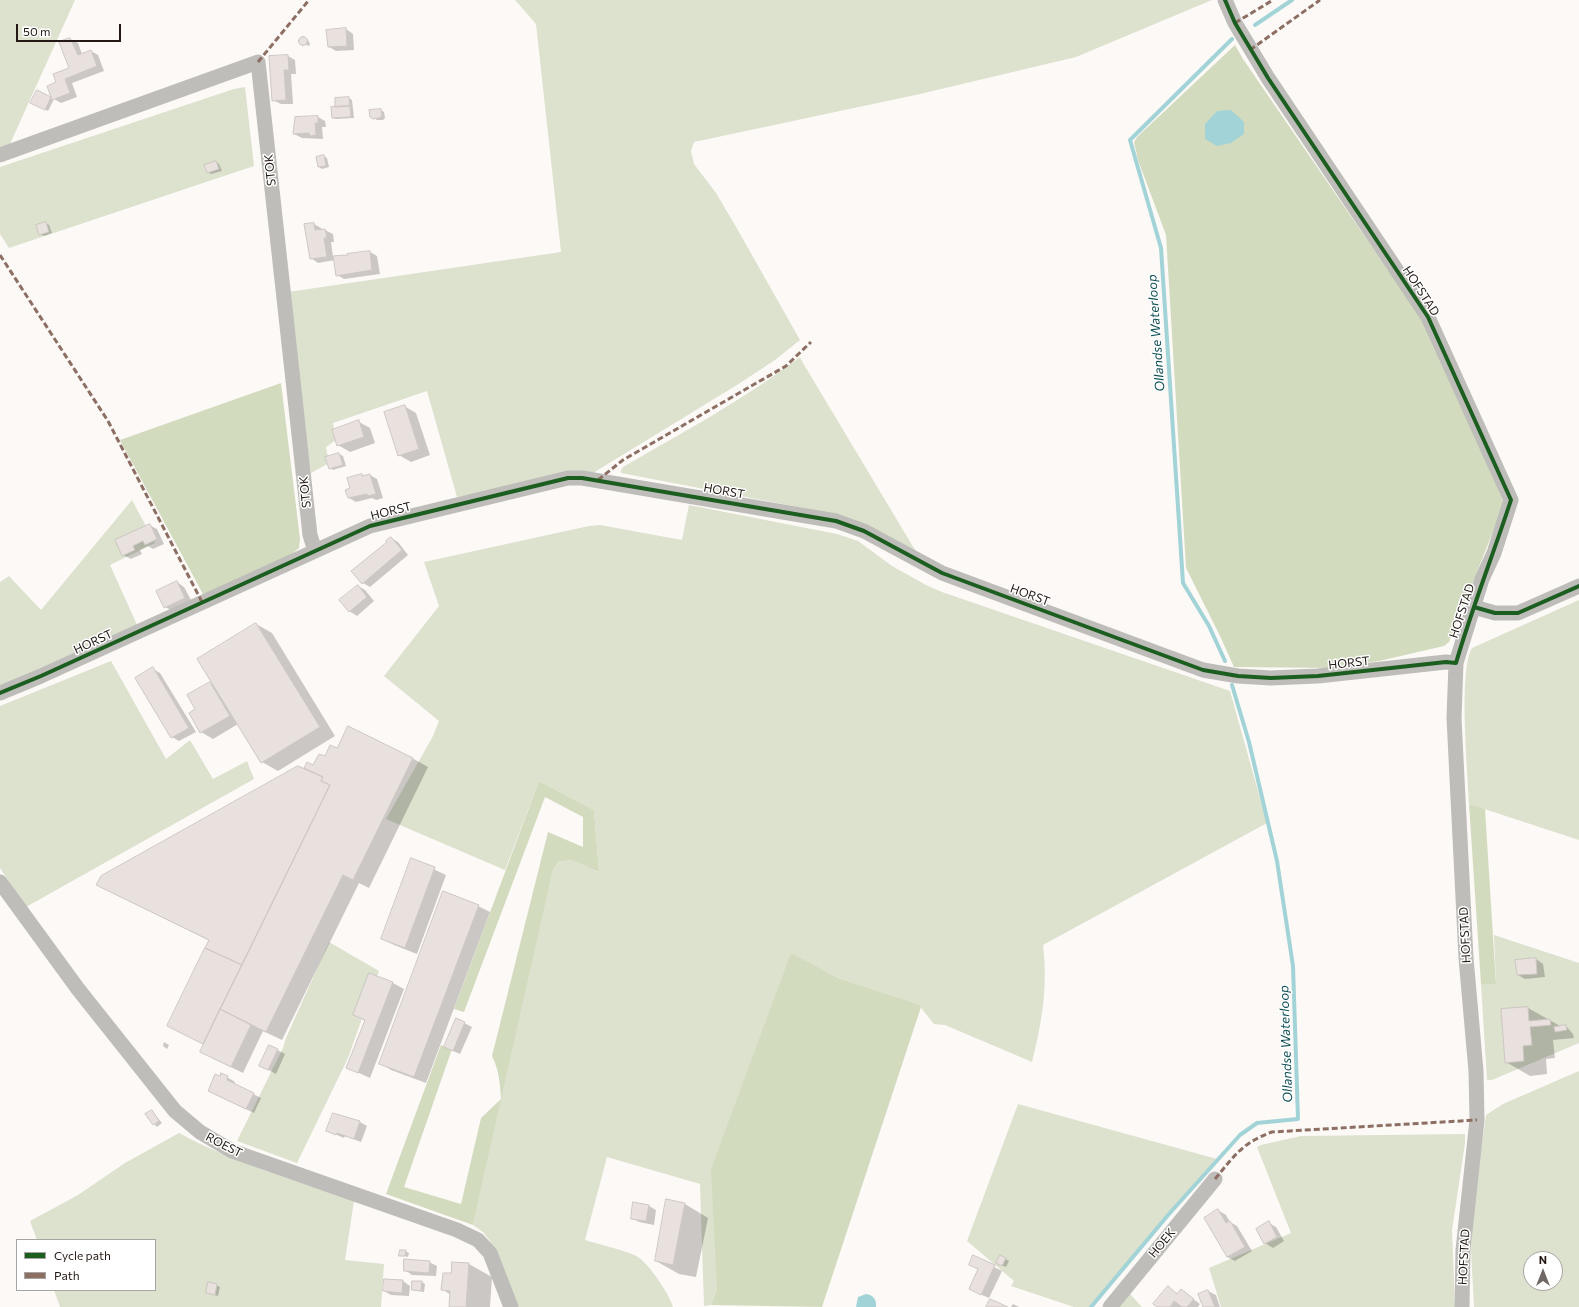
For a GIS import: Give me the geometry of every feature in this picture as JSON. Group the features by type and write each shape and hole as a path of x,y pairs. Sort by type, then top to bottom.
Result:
{"street":[{"name":"HOFSTAD","path":"1225,0 1235,23 1265,73 1428,317 1511,500 1494,553 1482,579 1456,663 1454,718 1466,958 1476,1071 1477,1120 1463,1250 1462,1307"},
{"name":"STOK","path":"0,155 258,62 310,535 315,551"},
{"name":"HORST","path":"0,693 41,676 370,526 568,478 582,478 836,521 864,531 942,573 1203,670 1238,676 1271,678 1318,676 1446,662 1456,663"},
{"path":"1474,607 1495,612 1518,612 1579,586"},
{"name":"ROEST","path":"0,882 78,989 175,1111 200,1132 232,1151 457,1230 478,1240 490,1253 511,1307"},
{"name":"HOEK","path":"1110,1307 1215,1179"}],"green space":[{"path":"0,0 75,0 10,144 0,147"},
{"path":"515,0 1212,0 1076,57 920,94 694,142 691,151 694,164 716,193 800,340 775,360 737,385 593,473 457,497 427,391 333,423 336,440 326,447 329,463 311,473 288,292 561,252 536,24"},
{"path":"1235,45 1243,59 1422,320 1495,480 1504,504 1449,642 1444,646 1379,661 1334,668 1234,667 1186,568 1166,235 1138,160 1134,142 1137,137"},
{"path":"245,87 254,166 9,248 0,234 0,167 234,89"},
{"path":"800,357 918,555 829,513 621,473 623,467 736,401"},
{"path":"281,383 300,539 299,548 292,554 204,596 120,440"},
{"path":"132,500 155,543 110,565 138,627 0,689 0,582 9,576 41,610"},
{"path":"689,505 837,534 858,541 892,566 942,592 1230,691 1267,823 1043,945 1045,975 1043,1004 1039,1033 1032,1062 945,1025 934,1024 918,1004 838,978 791,954 717,1289 711,1305 704,1306 700,1184 607,1157 585,1240 638,1257 648,1266 658,1280 668,1295 673,1307 515,1307 490,1241 483,1232 473,1225 519,1015 553,870 558,862 571,860 599,872 594,810 539,781 505,870 386,819 432,738 439,721 384,676 439,606 424,562 589,526 600,525 682,540"},
{"path":"1579,600 1579,840 1469,804 1465,723 1465,678 1472,648"},
{"path":"111,661 166,759 190,740 213,779 247,761 254,779 26,907 0,868 0,706"},
{"path":"539,781 594,810 599,872 571,860 558,862 553,870 473,1225 386,1194 441,1045 452,1049 404,1187 461,1204 481,1118 501,1099 498,1072 492,1056 548,832 583,847 583,817 545,797 464,1012 454,1009"},
{"path":"1469,804 1485,809 1496,984 1481,984"},
{"path":"1494,935 1579,963 1579,1043 1492,1080 1487,1080 1481,984 1496,984"},
{"path":"329,942 379,971 348,1058 297,1163 237,1141 283,1048 286,1038"},
{"path":"791,953 838,978 918,1004 921,1007 822,1307 711,1305 717,1289 711,1169"},
{"path":"1579,1071 1579,1307 1474,1307 1471,1251 1473,1204 1486,1115 1503,1104"},
{"path":"1018,1104 1217,1159 1089,1307 1074,1307 1011,1286 1014,1281 967,1241"},
{"path":"179,1133 200,1144 243,1162 354,1201 345,1260 384,1264 381,1307 60,1307 54,1291 156,1291 156,1239 37,1239 30,1221 78,1195 125,1163"},
{"path":"1465,1134 1465,1143 1452,1230 1455,1307 1221,1307 1209,1268 1291,1233 1257,1147 1301,1136"},
{"path":"1130,1294 1142,1307 1119,1307"}],"water":[{"path":"1231,110 1244,122 1244,134 1231,143 1217,146 1205,139 1205,124 1217,111"},
{"path":"866,1294 871,1295 874,1298 876,1307 856,1307 858,1297"}],"building":[{"path":"346,28 347,46 328,47 326,30"},
{"path":"301,37 305,37 307,41 305,45 301,45 299,43 299,39"},
{"path":"70,38 78,55 91,50 97,66 65,79 70,93 52,100 47,86 56,82 53,74 69,68 59,42"},
{"path":"288,55 289,70 284,70 286,100 272,101 269,56"},
{"path":"37,90 51,97 45,110 30,103"},
{"path":"349,97 350,106 335,107 335,98"},
{"path":"350,106 351,117 332,118 331,107"},
{"path":"381,109 382,116 373,119 370,117 369,110"},
{"path":"318,116 318,123 315,123 316,135 310,136 309,133 293,134 295,117"},
{"path":"324,155 326,166 318,167 316,157"},
{"path":"216,161 219,169 207,173 204,165"},
{"path":"46,222 49,232 39,235 36,225"},
{"path":"314,223 315,230 325,229 327,238 324,238 327,257 310,259 304,224"},
{"path":"370,251 372,270 336,276 333,256 347,256 347,254"},
{"path":"405,405 419,449 398,456 384,412"},
{"path":"359,420 364,437 337,446 332,430"},
{"path":"339,453 343,465 329,469 325,457"},
{"path":"362,474 362,476 370,474 376,494 368,496 367,494 348,498 345,490 350,488 347,478"},
{"path":"150,524 157,539 145,545 143,541 133,546 135,550 122,556 115,540"},
{"path":"391,537 402,550 362,584 351,571 387,542 386,541"},
{"path":"177,581 185,598 164,608 156,591"},
{"path":"358,585 367,597 349,612 339,600"},
{"path":"256,623 320,727 261,763 197,659"},
{"path":"153,667 189,728 171,738 135,678"},
{"path":"210,682 230,716 200,733 189,713 195,709 187,695"},
{"path":"348,726 413,758 353,880 343,875 266,1032 220,1009 330,785 321,781 323,777 304,768 307,762 313,765 319,754 325,756 330,745 337,748"},
{"path":"298,766 323,777 321,781 330,785 242,965 205,948 209,940 96,885 101,876"},
{"path":"411,858 435,867 405,948 381,939"},
{"path":"443,891 479,905 414,1077 379,1064"},
{"path":"205,948 242,965 203,1044 167,1026"},
{"path":"1536,958 1537,974 1517,975 1515,960"},
{"path":"369,973 393,982 358,1073 346,1068 365,1020 353,1015"},
{"path":"1528,1007 1529,1021 1550,1019 1551,1025 1530,1027 1532,1045 1523,1046 1524,1061 1505,1063 1501,1009"},
{"path":"220,1009 251,1025 231,1067 200,1052"},
{"path":"456,1018 465,1022 453,1051 444,1047"},
{"path":"1566,1025 1567,1030 1555,1032 1554,1027"},
{"path":"269,1045 278,1049 268,1070 259,1066"},
{"path":"221,1073 228,1076 227,1080 254,1093 246,1109 208,1091 215,1074 220,1076"},
{"path":"152,1110 159,1121 153,1125 145,1114"},
{"path":"333,1113 360,1121 354,1139 326,1131"},
{"path":"666,1199 685,1203 673,1265 655,1261"},
{"path":"633,1202 649,1205 646,1221 631,1219"},
{"path":"1218,1209 1226,1223 1230,1221 1245,1247 1227,1257 1204,1218"},
{"path":"1269,1221 1277,1237 1264,1244 1256,1229"},
{"path":"400,1250 406,1250 405,1256 399,1256"},
{"path":"973,1255 995,1265 981,1295 969,1289 978,1269 969,1265"},
{"path":"1000,1255 1006,1258 1002,1266 996,1263"},
{"path":"404,1259 430,1261 429,1273 404,1271"},
{"path":"452,1262 469,1263 466,1307 449,1307 450,1291 441,1290 443,1273 451,1273"},
{"path":"384,1279 403,1280 402,1293 383,1291"},
{"path":"412,1281 422,1281 421,1291 412,1290"},
{"path":"208,1282 217,1284 215,1295 206,1293"},
{"path":"1168,1286 1177,1294 1181,1289 1194,1299 1187,1307 1182,1307 1174,1301 1170,1307 1157,1307 1153,1304"},
{"path":"1208,1290 1215,1307 1203,1307 1198,1294"},
{"path":"990,1299 997,1302 1008,1307 986,1307"}],"waterway":[{"name":"Ollandse Waterloop","path":"1255,25 1292,0"},
{"name":"Ollandse Waterloop","path":"1225,661 1209,626 1183,583 1161,248 1130,140 1232,39"},
{"name":"Ollandse Waterloop","path":"1091,1307 1169,1214 1240,1135 1257,1123 1298,1119 1293,966 1277,861 1249,742 1232,685"}],"marked path":[{"path":"258,62 309,0"},
{"path":"1235,23 1273,0"},
{"path":"1250,50 1320,0"},
{"path":"0,255 108,421 202,602"},
{"path":"598,480 623,460 786,366 811,342"},
{"path":"1215,1179 1234,1156 1246,1145 1272,1132 1477,1120"}],"cycle path":[{"path":"0,693 41,676 370,526 568,478 582,478 836,521 864,531 942,573 1203,670 1238,676 1271,678 1318,676 1446,662 1456,663 1511,500 1428,317 1268,78 1235,23 1225,0"},
{"path":"1474,607 1495,613 1518,613 1579,586"}]}
